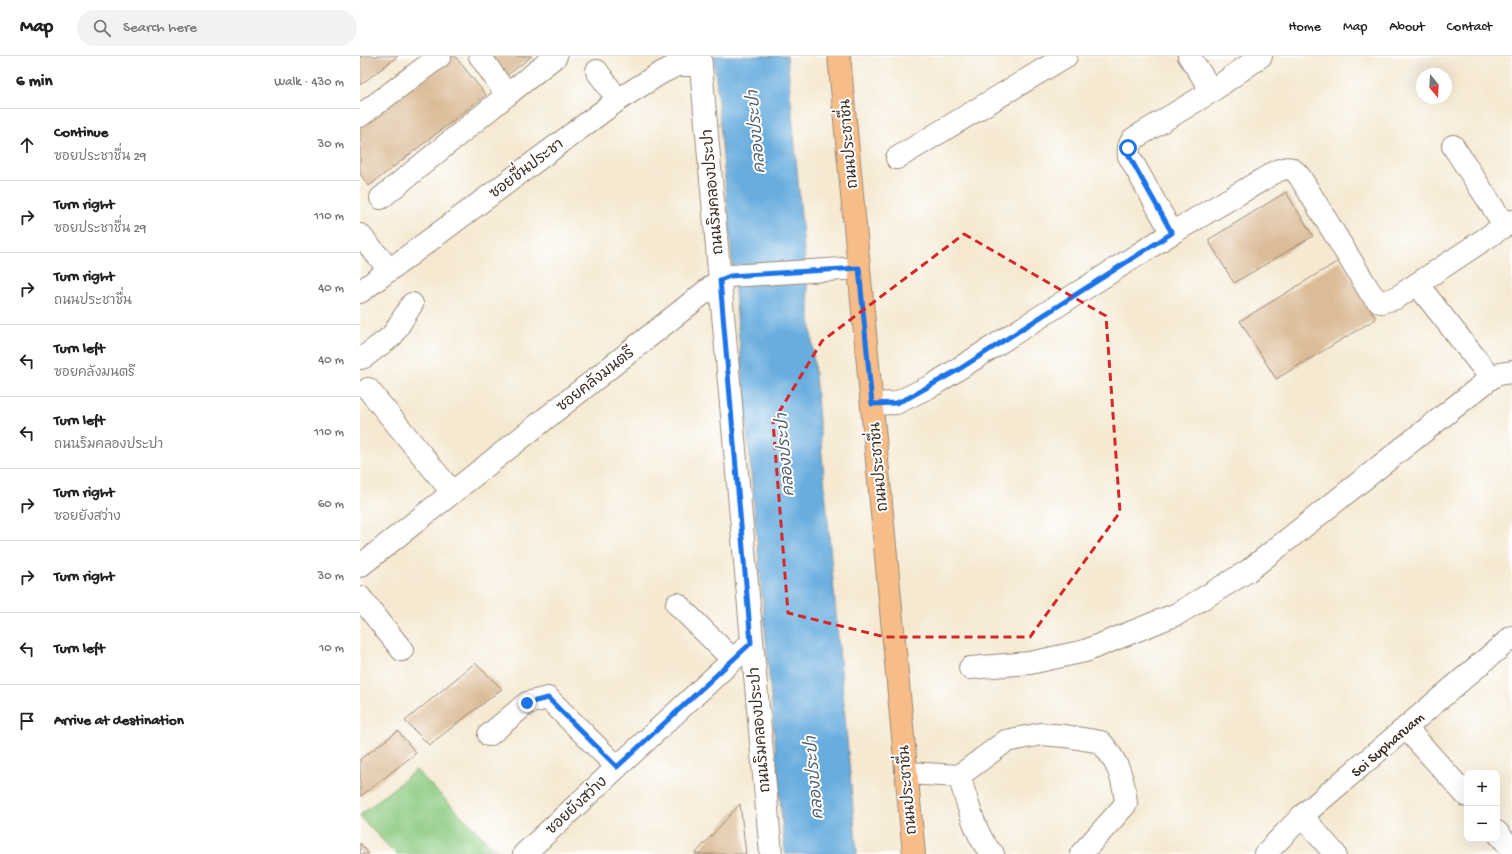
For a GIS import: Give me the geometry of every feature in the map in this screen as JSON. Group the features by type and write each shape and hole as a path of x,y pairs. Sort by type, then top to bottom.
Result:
{"main road":[{"name":"ถนนประชาชื่น","path":"839,56 914,854"}],"street":[{"path":"360,116 440,56"},
{"path":"480,56 507,96"},
{"path":"381,198 556,56"},
{"path":"897,158 1066,56"},
{"path":"1189,56 1212,91"},
{"path":"1172,233 1129,156 1128,148 1133,139 1212,91 1261,56"},
{"name":"ซอยชื่นประชา","path":"360,292 618,100 658,74 677,65 700,60"},
{"name":"ถนนริมคลองประปา","path":"700,60 725,278 751,643 771,854"},
{"path":"597,70 618,100"},
{"path":"872,404 896,403 933,385 1172,233 1277,170 1286,167 1294,170 1300,177 1376,299 1381,302 1396,298 1508,224 1453,146"},
{"path":"360,235 389,269"},
{"path":"725,278 859,268"},
{"name":"ซอยคลังมนตรี","path":"360,566 725,278"},
{"path":"1417,284 1491,378"},
{"path":"360,358 364,357 392,336 412,304"},
{"path":"970,668 1030,663 1085,651 1177,614 1248,571 1491,378 1506,372 1512,372"},
{"path":"368,389 452,492"},
{"path":"360,597 402,650"},
{"path":"678,604 733,660"},
{"name":"Soi Supharuam","path":"1265,854 1302,816 1512,637"},
{"name":"ซอยยังสว่าง","path":"524,854 751,643"},
{"path":"489,735 527,703 548,698 617,767"},
{"path":"1406,728 1464,793"},
{"path":"906,773 959,776 1006,741 1042,734 1102,742 1113,756 1124,787 1126,804 1081,854"},
{"path":"959,776 978,833 988,850 993,854"},
{"path":"1302,816 1335,854"},
{"path":"1500,835 1512,849"}],"highlighted area":[{"path":"964,234 1106,316 1120,512 1030,637 885,637 788,613 773,422 822,341"}],"green space":[{"path":"416,770 498,852 496,854 396,854 360,817 360,815"}],"water":[{"name":"คลองประปา","path":"714,56 787,56 857,854 785,854"}],"building":[{"path":"360,56 398,56 360,85"},
{"path":"450,56 455,56 486,95 369,186 360,174 360,126"},
{"path":"488,56 532,56 505,77"},
{"path":"1286,192 1313,236 1234,283 1208,240"},
{"path":"1340,260 1376,319 1276,379 1240,321"},
{"path":"475,663 502,689 429,745 405,721"},
{"path":"398,731 416,753 361,796 360,759"},
{"path":"740,804 746,854 695,854"},
{"path":"360,843 369,854 360,854"}],"route":[{"path":"527,703 548,698 617,767 751,643 720,280 730,276 859,268 872,404 896,403 933,385 958,370 1172,233 1129,156 1128,148"}]}
